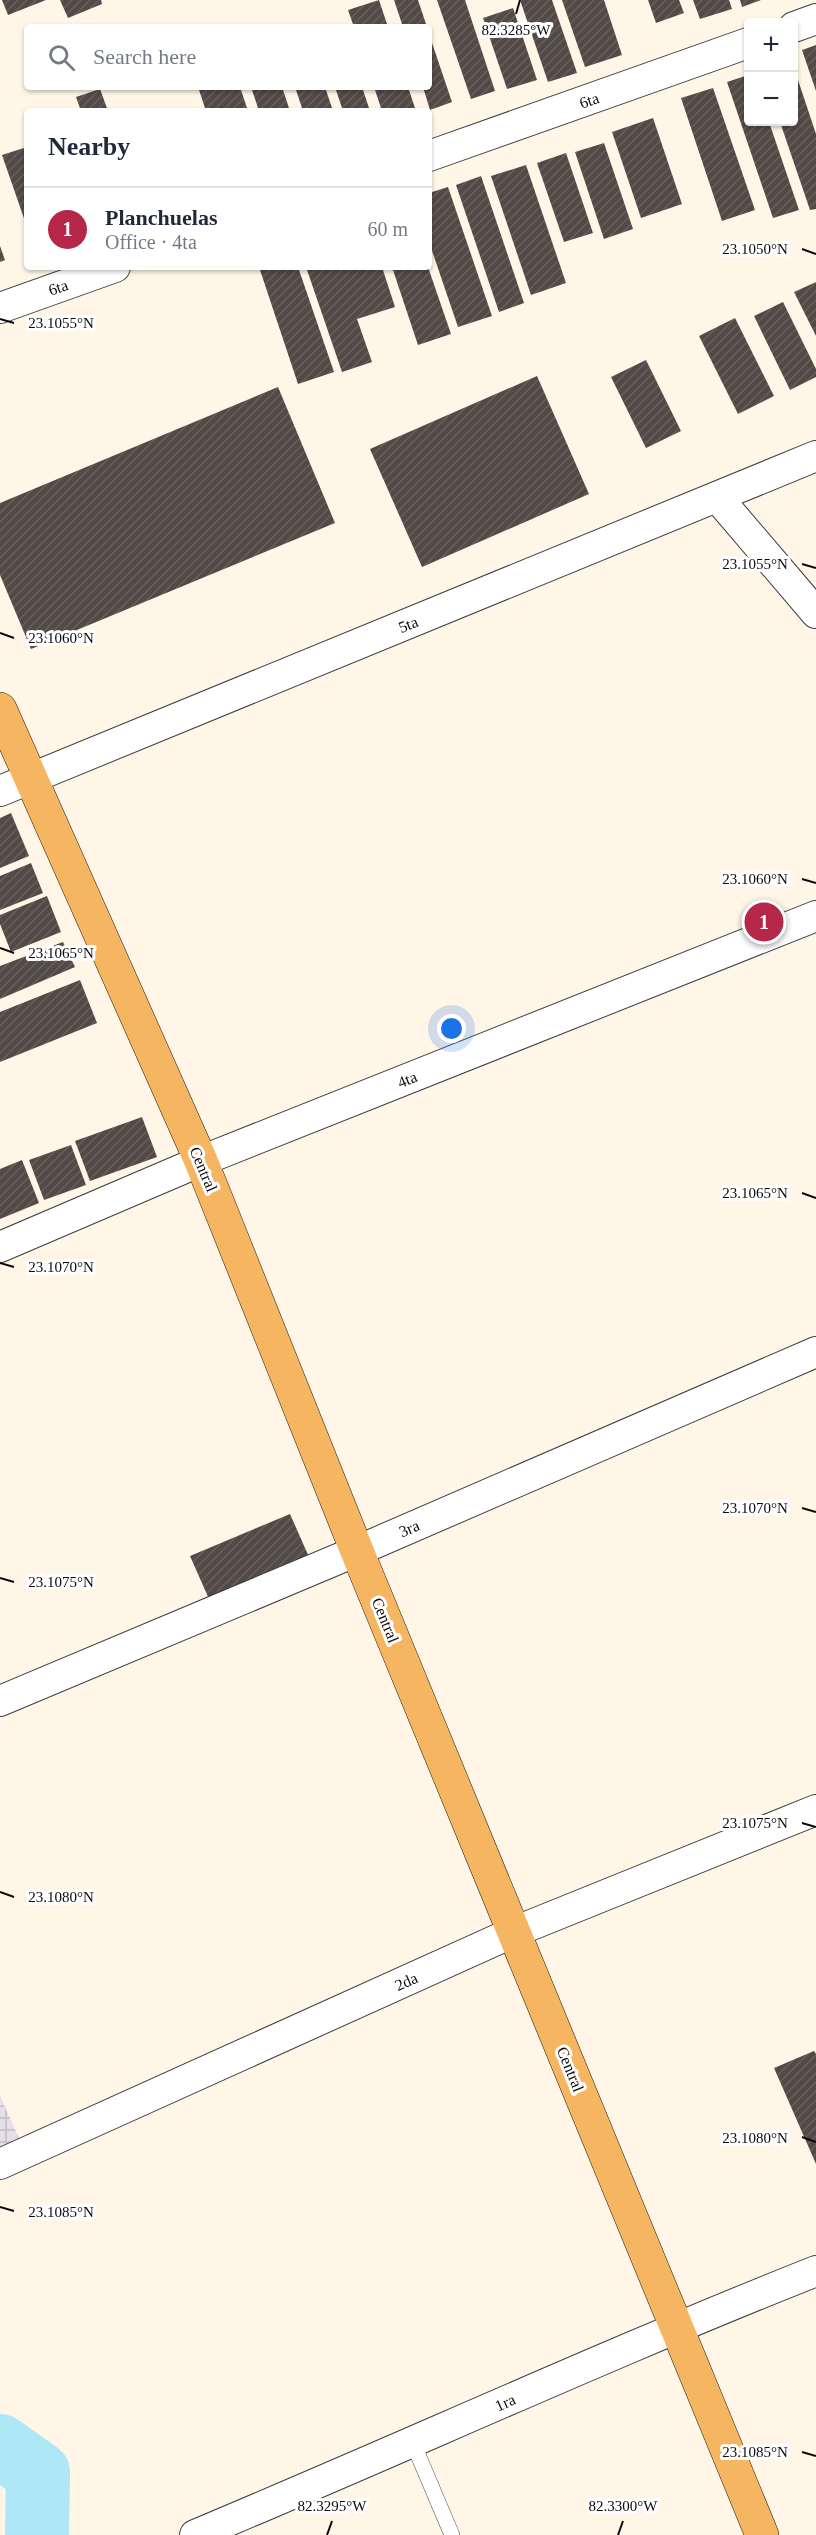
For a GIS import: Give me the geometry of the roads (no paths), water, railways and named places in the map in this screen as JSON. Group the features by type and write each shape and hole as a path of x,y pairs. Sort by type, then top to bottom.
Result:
{"main road":[{"name":"Central","path":"0,709 201,1161 357,1551 762,2535"}],"street":[{"path":"798,26 816,19"},
{"name":"6ta","path":"432,155 744,44"},
{"name":"6ta","path":"0,308 108,270"},
{"name":"5ta","path":"0,791 816,456"},
{"path":"717,497 816,613"},
{"name":"4ta","path":"0,1247 201,1161 816,916"},
{"name":"3ra","path":"0,1701 357,1551 816,1352"},
{"name":"2da","path":"0,2164 514,1932 816,1810"},
{"name":"1ra","path":"195,2535 413,2443 676,2327 816,2271"}],"lane":[{"path":"413,2443 452,2535"}],"waterway":[{"path":"0,2446 38,2473 37,2535"}],"place":[{"name":"Planchuelas","path":"764,922"}]}
